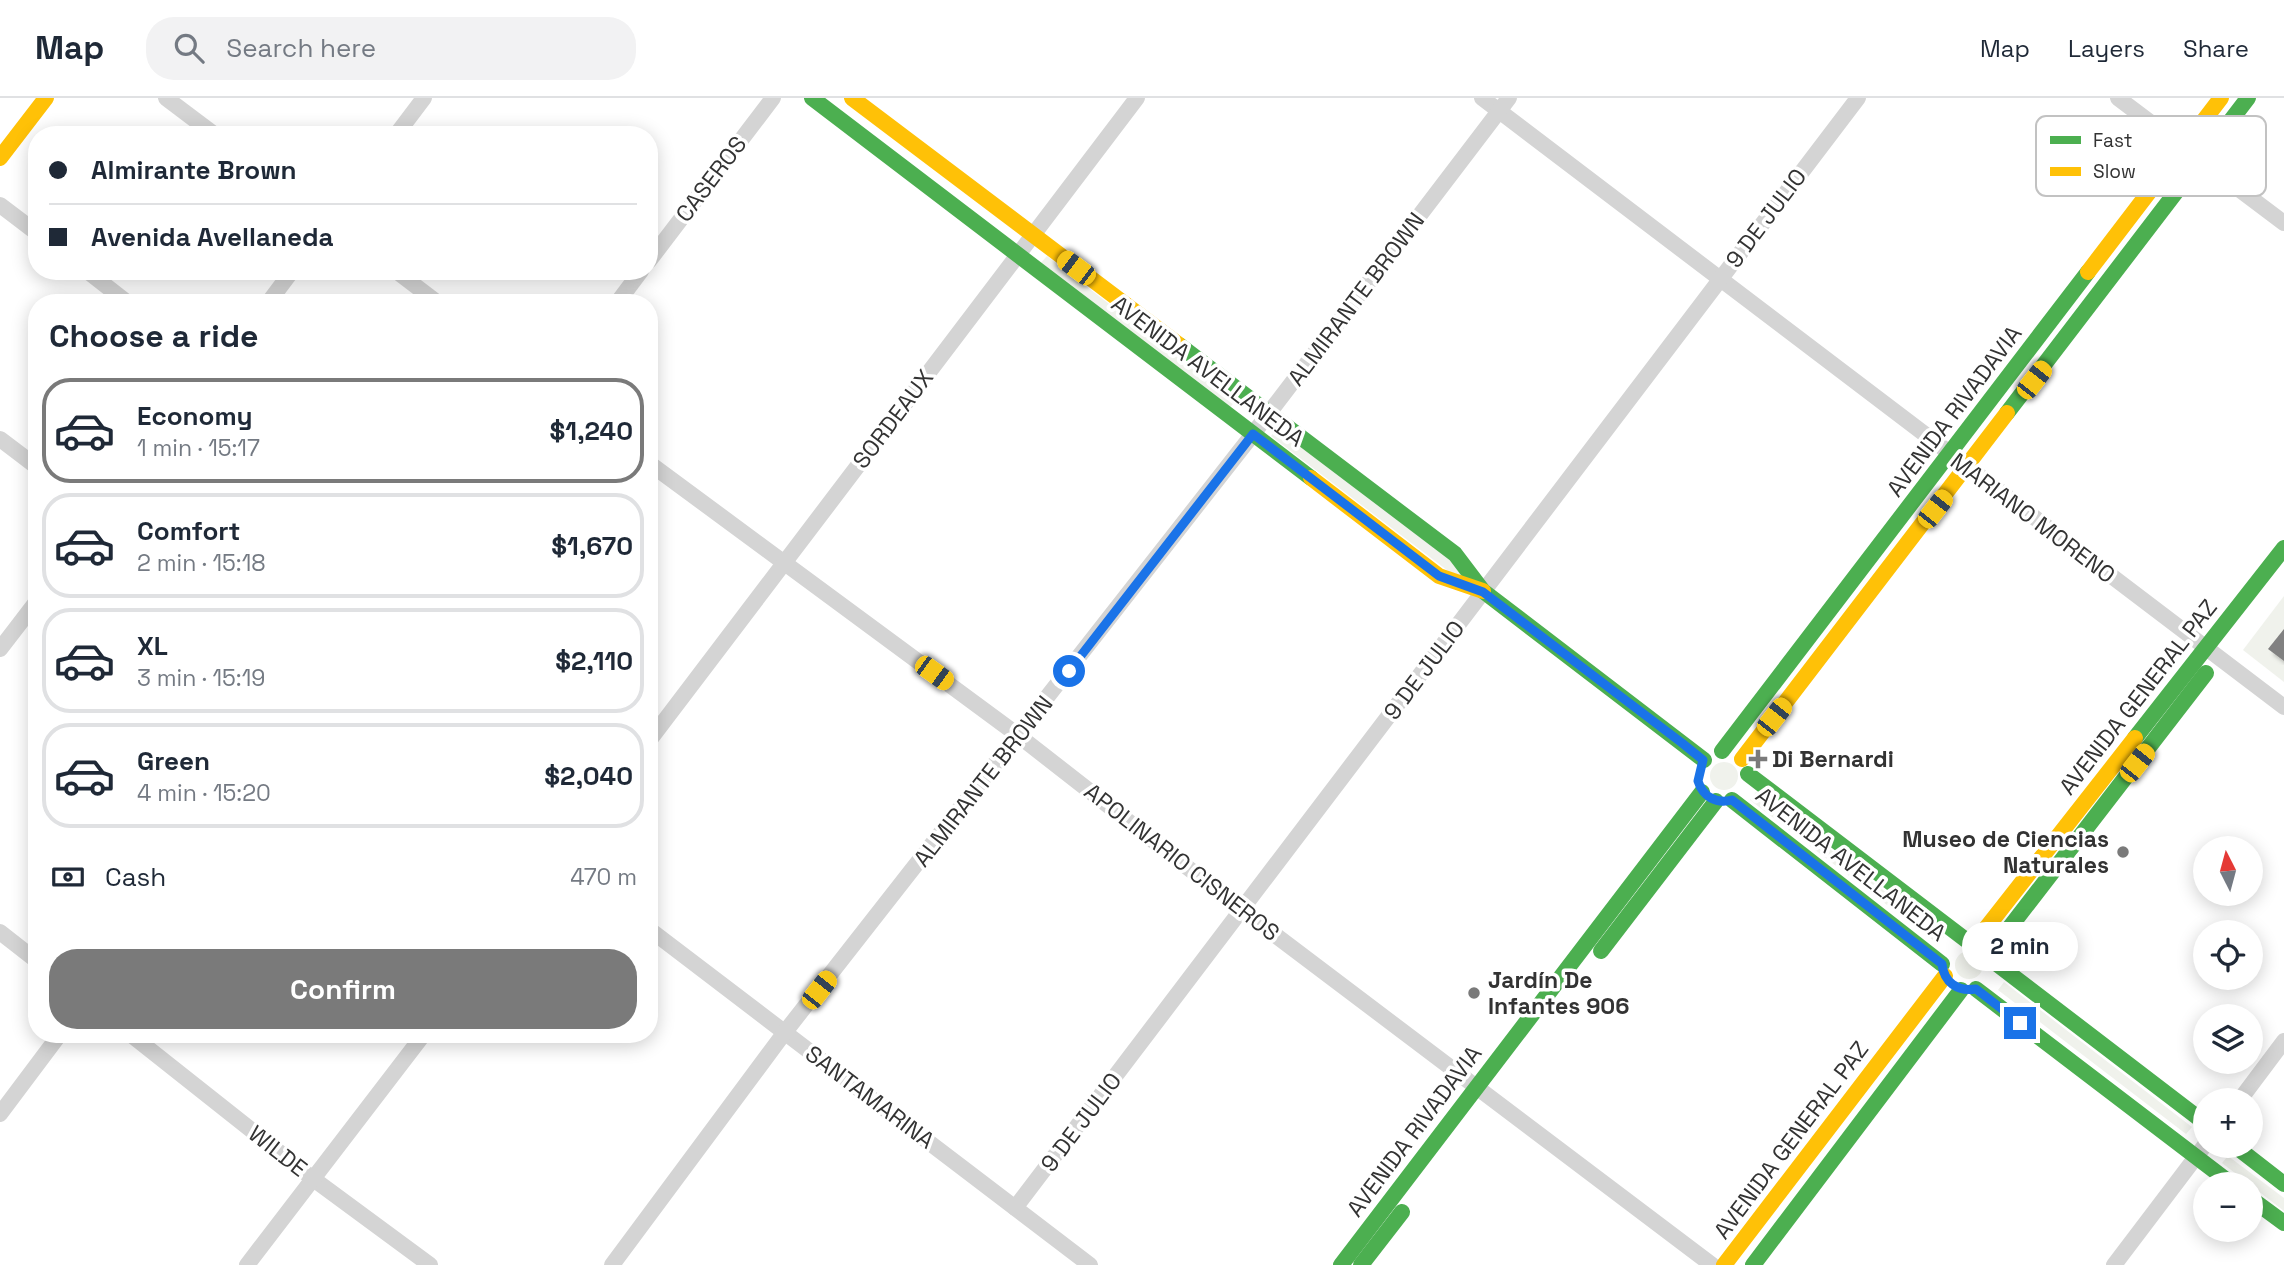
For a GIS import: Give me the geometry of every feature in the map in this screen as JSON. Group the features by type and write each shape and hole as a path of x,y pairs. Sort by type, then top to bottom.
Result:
{"main road":[{"path":"0,158 46,98"},
{"name":"AVENIDA AVELLANEDA","path":"812,98 1439,576 1483,592"},
{"name":"AVENIDA AVELLANEDA","path":"852,98 1455,554 1483,592 1703,760"},
{"name":"AVENIDA RIVADAVIA","path":"2208,116 2221,98"},
{"name":"AVENIDA RIVADAVIA","path":"2234,116 2248,98"},
{"name":"AVENIDA RIVADAVIA","path":"1722,751 2147,196"},
{"name":"AVENIDA RIVADAVIA","path":"1745,766 1967,467 2174,196"},
{"name":"AVENIDA GENERAL PAZ","path":"1991,957 2284,548"},
{"name":"AVENIDA GENERAL PAZ","path":"1971,940 2211,653 2284,572"},
{"path":"1722,751 1745,766 1743,793 1717,798 1698,775 1703,760 1722,751"},
{"name":"AVENIDA AVELLANEDA","path":"1745,766 1971,940"},
{"name":"AVENIDA AVELLANEDA","path":"1717,798 1943,970"},
{"name":"AVENIDA RIVADAVIA","path":"1341,1265 1717,798"},
{"path":"2193,1114 1971,940 1949,947 1943,970 2193,1145"},
{"path":"1968,989 1989,978 1991,957"},
{"name":"AVENIDA GENERAL PAZ","path":"1724,1265 1885,1055 1943,970"},
{"name":"AVENIDA GENERAL PAZ","path":"1753,1265 1901,1069 1968,989"},
{"path":"1885,1055 1901,1069"},
{"name":"AVENIDA RIVADAVIA","path":"1361,1265 1482,1093"},
{"path":"2208,1158 2221,1172"},
{"path":"2250,1158 2284,1184"},
{"path":"1803,1161 1821,1176"},
{"path":"2263,1208 2284,1223"}],"street":[{"path":"166,98 203,126"},
{"path":"404,126 424,98"},
{"name":"CASEROS","path":"658,249 773,98"},
{"name":"SORDEAUX","path":"658,729 1137,98"},
{"name":"MARIANO MORENO","path":"1482,98 1504,104 1720,279 2284,708"},
{"name":"9 DE JULIO","path":"1016,1209 1858,98"},
{"path":"2118,98 2142,116"},
{"name":"ALMIRANTE BROWN","path":"612,1265 785,1032 1253,434 1504,104"},
{"path":"2248,196 2284,223"},
{"path":"0,205 28,226"},
{"path":"99,280 116,294"},
{"path":"408,280 426,294"},
{"path":"0,439 28,460"},
{"name":"APOLINARIO CISNEROS","path":"658,470 1019,736 1242,910 1712,1265"},
{"path":"0,649 28,613"},
{"path":"0,932 28,954"},
{"name":"SANTAMARINA","path":"658,936 1090,1265"},
{"path":"2249,1088 2284,1041"},
{"path":"0,1114 53,1043"},
{"name":"WILDE","path":"141,1043 312,1178 430,1265"},
{"path":"247,1265 417,1043"},
{"path":"2114,1265 2196,1158"}],"shaded area":[{"path":"1047,256 1235,401 1229,409 1040,264"},
{"path":"1277,428 1466,572 1460,580 1271,436"},
{"path":"2284,596 2284,682 2243,650"},
{"path":"1724,762 1734,766 1738,776 1734,786 1724,790 1714,786 1710,776 1714,766"},
{"path":"1756,792 1944,937 1938,944 1750,800"},
{"path":"1969,951 1979,955 1983,965 1979,975 1969,979 1959,975 1955,965 1959,955"},
{"path":"2004,982 2192,1127 2186,1134 1998,990"},
{"path":"2226,1158 2231,1158 2249,1172 2234,1172 2222,1163"},
{"path":"2263,1182 2284,1198 2284,1211 2263,1195"}],"building":[{"path":"2284,629 2284,661 2268,649"}],"traffic: fast":[{"path":"812,98 1311,478"},
{"path":"2234,116 2248,98"},
{"path":"2007,413 2173,196"},
{"path":"1722,751 2088,272"},
{"path":"1179,345 1455,554 1483,591 1704,760"},
{"path":"2135,738 2284,548"},
{"path":"1990,953 2206,673"},
{"path":"1748,774 1966,940"},
{"path":"1341,1265 1702,792"},
{"path":"1732,800 1942,964"},
{"path":"1601,951 1716,801"},
{"path":"1993,961 2193,1114"},
{"path":"1976,989 2216,1172"},
{"path":"1753,1265 1961,990"},
{"path":"2250,1158 2284,1184"},
{"path":"2263,1208 2284,1223"},
{"path":"1361,1265 1402,1212"}],"traffic: slow":[{"path":"0,158 46,98"},
{"path":"852,98 1179,345"},
{"path":"2207,116 2221,98"},
{"path":"2088,272 2146,196"},
{"path":"1742,759 2007,413"},
{"path":"1311,478 1439,576 1483,591"},
{"path":"1976,941 2135,738"},
{"path":"1724,1265 1945,976"}],"place":[{"name":"Di Bernardi","path":"1758,759"},
{"name":"Museo de Ciencias Naturales","path":"2123,852"},
{"name":"Jardín De Infantes 906","path":"1474,993"}],"route":[{"path":"1069,671 1253,434 1439,576 1483,592 1682,743 1703,760 1698,770 1698,781 1706,796 1721,802 1732,800 1942,964 1945,976 1954,986 1966,990 1976,989 2020,1023"}]}
